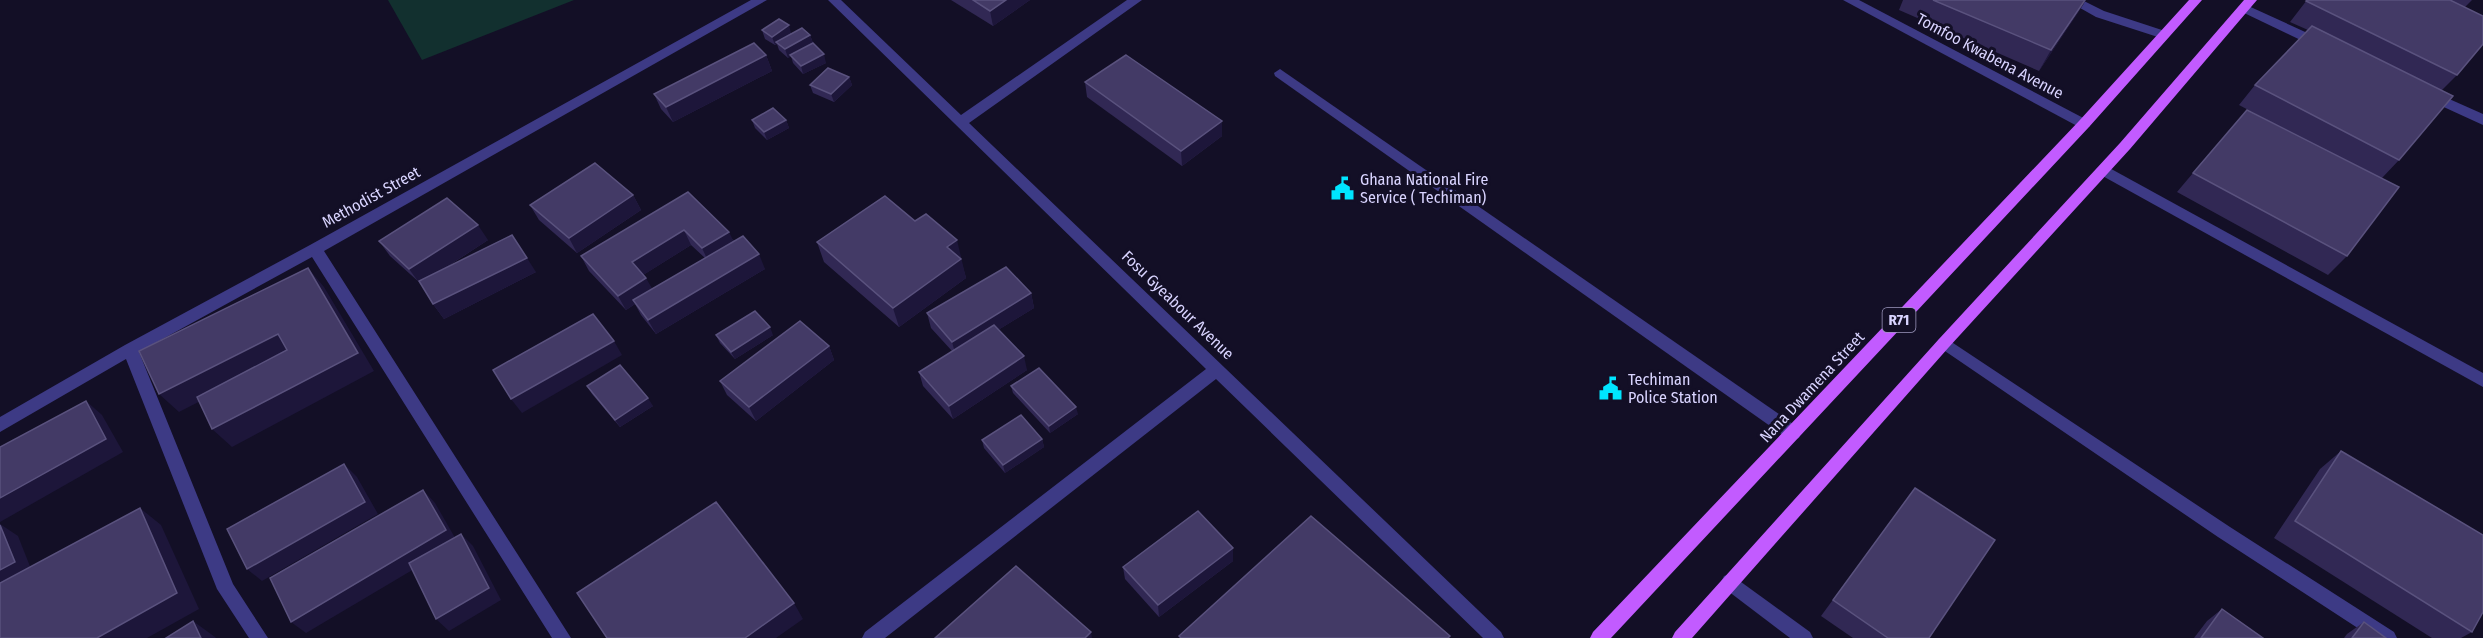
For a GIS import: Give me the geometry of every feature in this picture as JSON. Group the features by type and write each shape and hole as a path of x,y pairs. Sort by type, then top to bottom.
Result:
{"main road":[{"name":"Nana Dwamena Street","path":"1599,638 2084,124 2196,0"},
{"path":"1681,638 1944,343 2104,170 2248,4"}],"street":[{"name":"Methodist Street","path":"0,426 130,349 315,249 761,0"},
{"name":"Fosu Gyeabour Avenue","path":"834,0 962,121 1495,638"},
{"path":"962,121 1136,0"},
{"name":"Tomfoo Kwabena Avenue","path":"1849,0 1870,4 2084,124"},
{"path":"2072,0 2100,14 2164,35"},
{"path":"2248,4 2338,52"},
{"path":"1280,73 1793,433"},
{"path":"2421,91 2483,120"},
{"path":"2104,170 2483,381"},
{"path":"315,249 562,638"},
{"path":"1944,343 2224,532 2388,638"},
{"path":"130,349 226,589 259,638"},
{"path":"871,638 1217,369"},
{"path":"1730,582 1804,638"}],"green space":[{"path":"388,0 574,0 422,60"}],"building":[{"path":"973,0 1006,0 990,11"},
{"path":"1933,0 2085,0 2051,50"},
{"path":"2307,0 2450,0 2483,16 2483,44 2457,75"},
{"path":"779,19 789,25 772,37 762,30"},
{"path":"2312,26 2453,96 2399,160 2255,85"},
{"path":"802,28 810,35 785,49 776,42"},
{"path":"754,43 766,55 666,107 654,94"},
{"path":"813,43 824,54 801,66 790,55"},
{"path":"1126,55 1222,121 1181,151 1085,82"},
{"path":"828,68 849,77 831,94 810,85"},
{"path":"773,108 786,120 764,132 752,120"},
{"path":"2247,110 2399,187 2347,256 2193,173"},
{"path":"595,163 633,195 569,238 530,205"},
{"path":"688,192 729,232 702,248 684,230 632,262 646,278 618,296 581,256"},
{"path":"885,196 915,221 926,214 957,240 947,247 961,259 893,308 817,242"},
{"path":"447,198 478,225 409,269 379,241"},
{"path":"512,235 527,258 433,304 419,281"},
{"path":"743,236 759,254 648,320 633,300"},
{"path":"1006,267 1031,293 952,342 927,313"},
{"path":"308,268 358,353 212,429 197,397 287,350 278,334 159,394 139,351"},
{"path":"755,311 770,327 731,352 716,335"},
{"path":"593,314 614,341 511,399 493,370"},
{"path":"800,321 829,346 749,407 720,381"},
{"path":"994,325 1024,356 949,406 919,372"},
{"path":"620,365 648,398 615,420 587,386"},
{"path":"1039,368 1076,407 1049,426 1011,386"},
{"path":"86,401 106,439 0,498 0,447"},
{"path":"1021,415 1042,439 1003,465 982,440"},
{"path":"2341,451 2483,535 2483,612 2472,632 2295,521"},
{"path":"344,464 365,502 247,569 227,529"},
{"path":"1915,488 1995,540 1929,638 1888,638 1833,600"},
{"path":"423,490 446,530 291,622 270,578"},
{"path":"716,502 794,603 745,638 607,638 577,593"},
{"path":"140,508 177,593 97,638 0,638 0,583"},
{"path":"1198,511 1233,548 1158,605 1123,567"},
{"path":"1311,516 1450,636 1448,638 1181,638 1179,636"},
{"path":"0,525 15,562 0,570"},
{"path":"461,534 489,588 436,619 409,563"},
{"path":"1016,566 1091,632 1085,638 935,638"},
{"path":"2222,609 2263,638 2201,638"},
{"path":"193,621 201,638 166,638"},
{"path":"2364,622 2386,638 2352,638"}],"place":[{"name":"Ghana National Fire Service ( Techiman)","path":"1342,188"},
{"name":"Techiman Police Station","path":"1610,388"}]}
